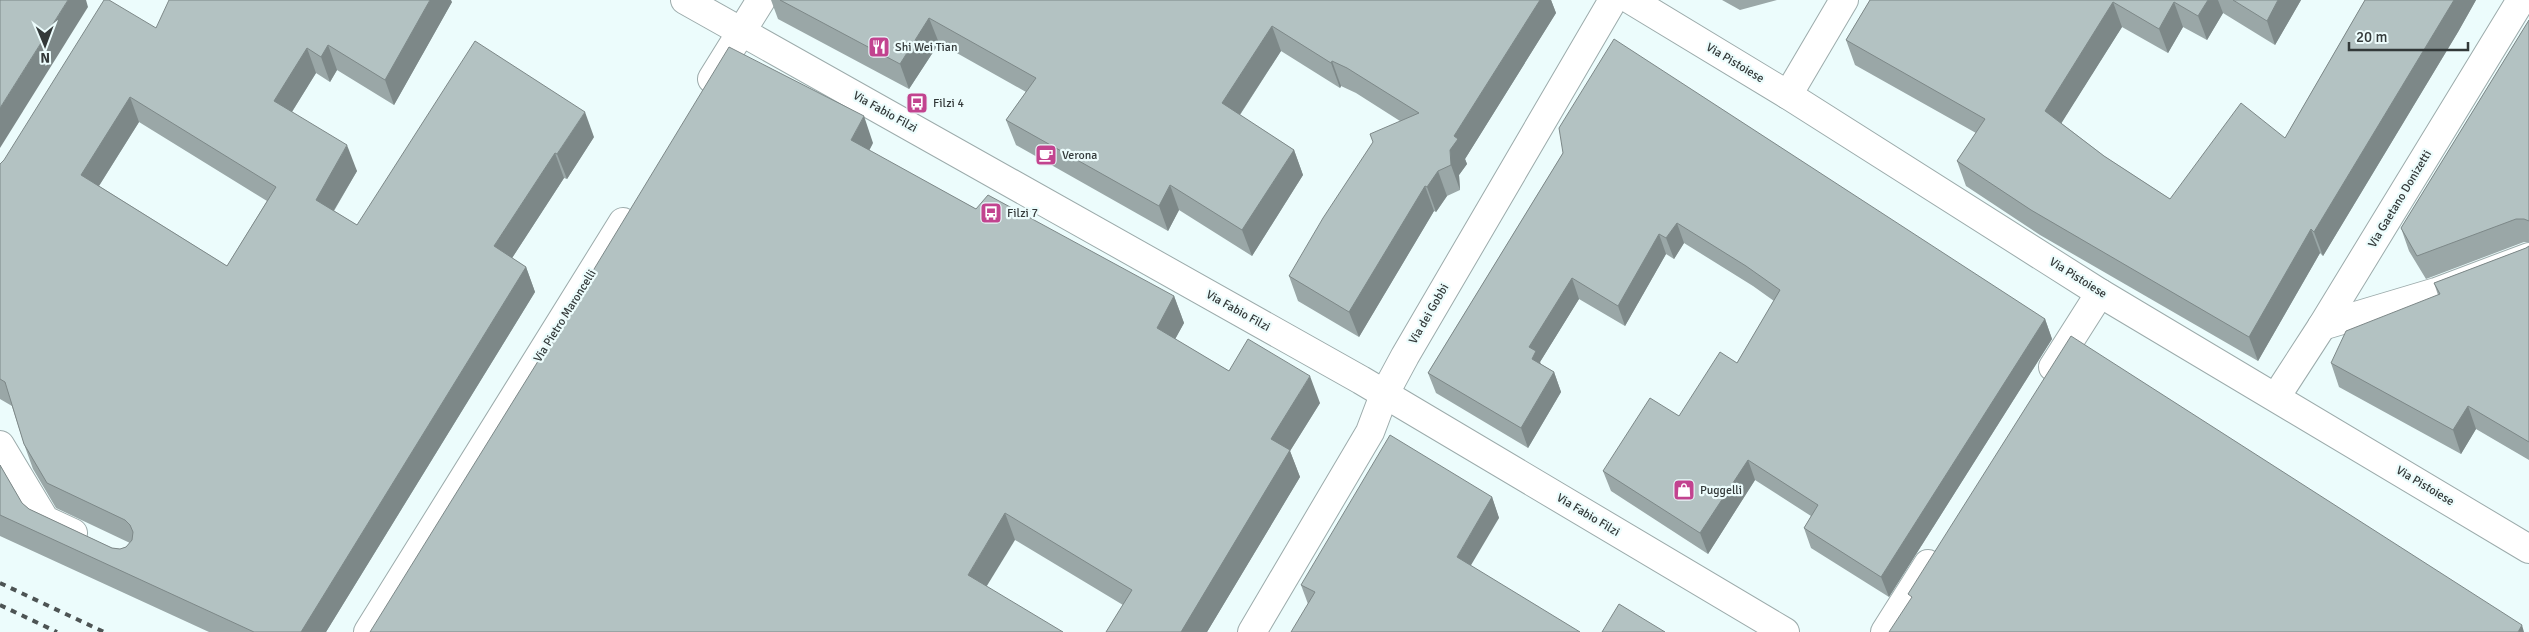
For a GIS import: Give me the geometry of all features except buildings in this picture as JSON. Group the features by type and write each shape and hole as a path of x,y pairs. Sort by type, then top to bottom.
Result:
{"street":[{"name":"Via Fabio Filzi","path":"685,0 1384,395 1785,632"},
{"path":"700,99 761,0"},
{"name":"Via dei Gobbi","path":"1252,632 1370,432 1384,395 1613,0"},
{"name":"Via Pistoiese","path":"1631,0 1788,95 2100,293 2529,549"},
{"path":"1788,95 1844,0"},
{"name":"Via Gaetano Donizetti","path":"2276,397 2322,326 2521,0"},
{"name":"Via Pietro Maroncelli","path":"368,632 637,200"},
{"path":"2322,326 2436,292 2529,257"},
{"path":"2037,392 2100,293"},
{"path":"0,445 45,520 94,544"},
{"path":"1885,632 1943,541"}],"railway":[{"path":"0,583 104,632"},
{"path":"0,605 57,632"}],"place":[{"name":"Shi Wei Tian","path":"879,47"},
{"name":"Filzi 4","path":"917,103"},
{"name":"Verona","path":"1046,155"},
{"name":"Filzi 7","path":"991,213"},
{"name":"Puggelli","path":"1684,490"}]}
